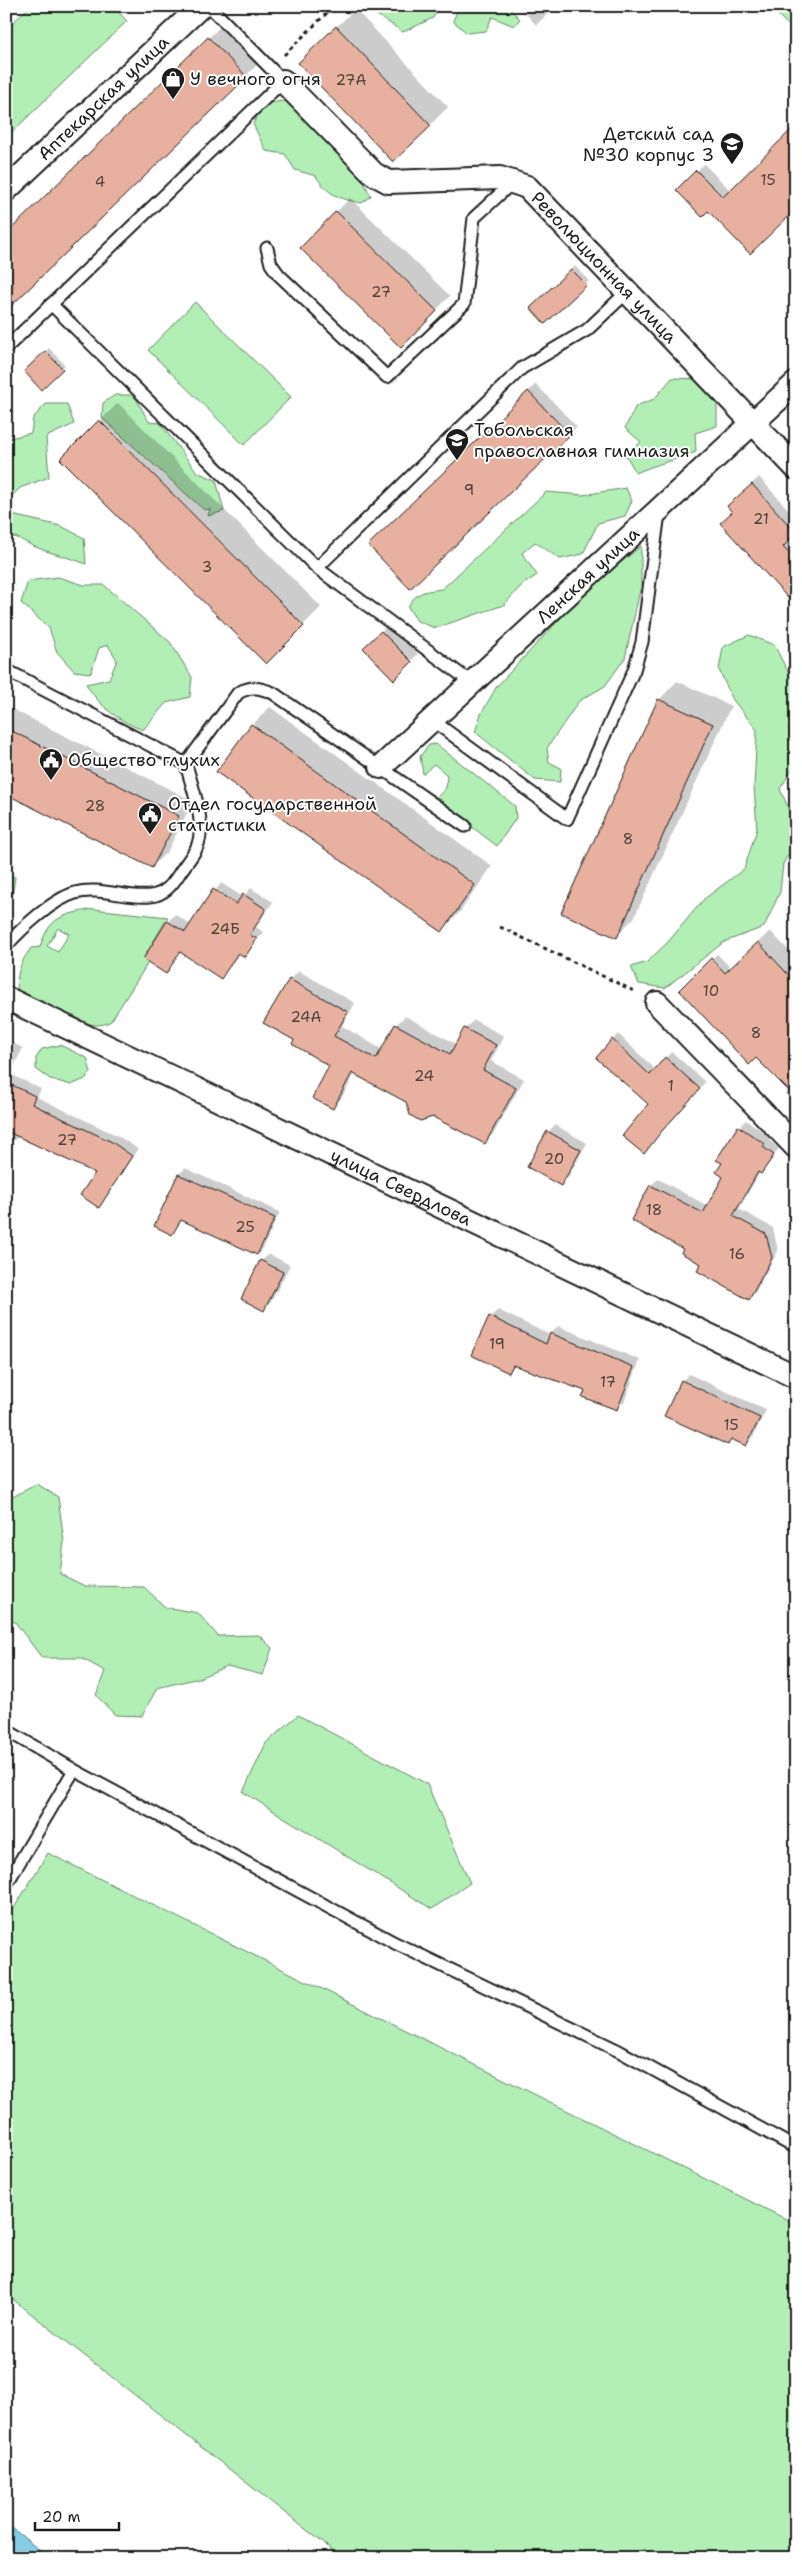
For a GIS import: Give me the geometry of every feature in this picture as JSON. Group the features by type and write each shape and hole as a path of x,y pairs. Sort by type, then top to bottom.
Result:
{"street":[{"name":"Аптекарская улица","path":"6,190 201,6"},
{"name":"Революционная улица","path":"277,75 374,174 389,182 500,178 514,181 526,187 796,468"},
{"name":"Ленская улица","path":"381,767 796,382"},
{"name":"улица Свердлова","path":"6,998 796,1376"},
{"path":"657,1003 796,1147"}],"lane":[{"path":"6,348 277,75 209,6"},
{"path":"267,248 271,264 279,275 386,377 464,304 474,218 514,181"},
{"path":"317,568 522,368 587,330 628,292"},
{"path":"51,304 317,568 472,684"},
{"path":"432,720 567,819 634,670 642,642 660,507"},
{"path":"6,670 186,764"},
{"path":"6,946 20,930 66,896 78,892 95,891 150,896 162,894 172,885 196,848 201,829 186,764 238,693 249,687 262,688 273,693 465,826"},
{"path":"6,1730 74,1770 395,1943 619,2052 796,2148"},
{"path":"6,1885 74,1770"}],"path":[{"path":"277,75 334,6"},
{"path":"500,927 657,1003"}],"green space":[{"path":"30,6 113,6 127,21 6,138 6,52 10,48 6,44 6,29"},
{"path":"370,6 440,6 433,18 403,32 377,15"},
{"path":"459,6 507,6 520,19 514,26 492,17 486,31 467,33 453,21"},
{"path":"769,6 796,6 796,17 788,25"},
{"path":"289,100 356,168 371,196 362,203 341,198 325,188 316,176 295,170 285,154 266,151 253,124 263,104"},
{"path":"195,302 291,397 244,445 148,350"},
{"path":"672,378 698,379 717,403 717,426 695,433 696,452 636,473 626,455 641,442 625,428 636,406 654,399"},
{"path":"115,395 134,395 149,422 160,423 197,472 216,480 224,511 208,516 210,509 204,510 102,418 103,403"},
{"path":"46,404 67,404 74,424 46,437 49,477 20,488 6,502 6,439 31,433 33,418"},
{"path":"626,488 632,501 625,516 598,523 583,554 560,559 535,542 522,553 537,575 521,586 504,605 435,628 417,621 408,607 418,595 426,591 442,589 546,492 583,495"},
{"path":"6,511 16,516 61,526 84,538 86,564 43,550 15,537 6,537"},
{"path":"641,546 641,586 625,658 605,686 579,701 547,748 549,762 561,768 560,782 535,780 475,732 481,714 497,686 586,591"},
{"path":"58,577 84,585 104,585 170,642 192,677 190,697 166,703 143,730 125,722 103,706 86,684 109,679 117,660 108,645 99,648 91,673 74,671 57,652 49,628 21,603 28,581"},
{"path":"749,635 774,645 796,687 796,706 789,728 794,766 780,789 796,825 796,841 783,864 780,892 764,927 724,942 665,988 639,984 631,967 647,962 668,942 704,899 744,869 757,829 754,787 757,730 733,700 719,670 723,647"},
{"path":"436,744 515,806 516,818 497,846 435,799 446,788 447,775 434,764 423,774 420,756 429,745"},
{"path":"6,875 15,877 12,897 6,903"},
{"path":"93,909 168,917 143,959 148,963 111,1021 97,1025 74,1016 68,1019 20,1001 17,986 18,973 23,960 31,948 40,947 48,928 59,918","holes":["58,928 69,934 58,952 47,946"]},
{"path":"60,1045 87,1058 91,1073 85,1079 71,1085 50,1079 36,1069 36,1058 42,1049"},
{"path":"37,1484 58,1497 64,1542 60,1574 85,1586 144,1587 165,1607 198,1613 218,1636 259,1635 272,1648 263,1675 227,1666 199,1678 157,1688 142,1716 115,1715 96,1695 105,1671 81,1658 42,1658 15,1622 6,1619 7,1500"},
{"path":"298,1715 427,1784 470,1883 432,1909 243,1792 266,1743"},
{"path":"48,1853 796,2224 796,2558 323,2558 336,2553 6,2294 6,1921"}],"water":[{"path":"6,2523 49,2558 6,2558"}],"building":[{"path":"336,26 431,126 393,162 298,63"},
{"path":"208,37 247,77 6,311 6,234"},
{"path":"796,125 796,209 750,254 708,211 702,217 676,190 696,170 723,197"},
{"path":"336,211 437,311 401,348 300,248"},
{"path":"571,269 587,285 545,324 530,308"},
{"path":"45,351 63,369 41,390 24,371"},
{"path":"528,391 570,435 410,589 368,545"},
{"path":"99,420 304,626 266,664 60,459"},
{"path":"752,484 796,533 783,547 796,561 796,607 720,523 732,512 727,506"},
{"path":"381,631 412,662 394,680 363,648"},
{"path":"658,699 713,724 617,938 561,913"},
{"path":"251,724 475,885 442,932 216,772"},
{"path":"6,728 179,816 152,868 6,794"},
{"path":"213,889 236,904 243,894 266,909 250,935 257,939 245,957 238,953 221,979 180,952 166,974 143,959 167,921 185,932"},
{"path":"758,942 796,983 796,1098 756,1058 749,1065 679,990 711,958 725,973"},
{"path":"289,979 348,1012 334,1036 376,1059 395,1024 450,1054 464,1028 496,1045 483,1070 516,1088 485,1144 433,1117 420,1121 410,1115 406,1102 352,1073 333,1109 312,1098 329,1066 292,1044 294,1040 263,1023"},
{"path":"612,1039 650,1075 665,1057 700,1089 644,1154 622,1136 648,1104 596,1058"},
{"path":"6,1082 35,1096 32,1104 112,1142 132,1156 99,1208 80,1195 95,1173 6,1131"},
{"path":"738,1126 765,1144 763,1147 774,1155 761,1174 758,1172 733,1216 766,1234 772,1258 749,1300 697,1271 701,1264 681,1253 683,1249 631,1220 650,1185 703,1213 723,1177 716,1172 722,1163 716,1160"},
{"path":"547,1131 581,1150 561,1186 527,1167"},
{"path":"178,1174 275,1218 257,1255 181,1220 172,1235 154,1226"},
{"path":"260,1260 283,1272 264,1311 241,1299"},
{"path":"489,1316 546,1344 550,1333 634,1367 617,1410 582,1397 585,1391 513,1365 509,1373 471,1355"},
{"path":"681,1380 760,1418 746,1446 731,1439 728,1445 664,1416"}],"place":[{"name":"У вечного огня","path":"173,100"},
{"name":"Детский сад №30 корпус 3","path":"732,165"},
{"name":"Тобольская православная гимназия","path":"457,461"},
{"name":"Общество глухих","path":"51,781"},
{"name":"Отдел государственной статистики","path":"150,835"}]}
